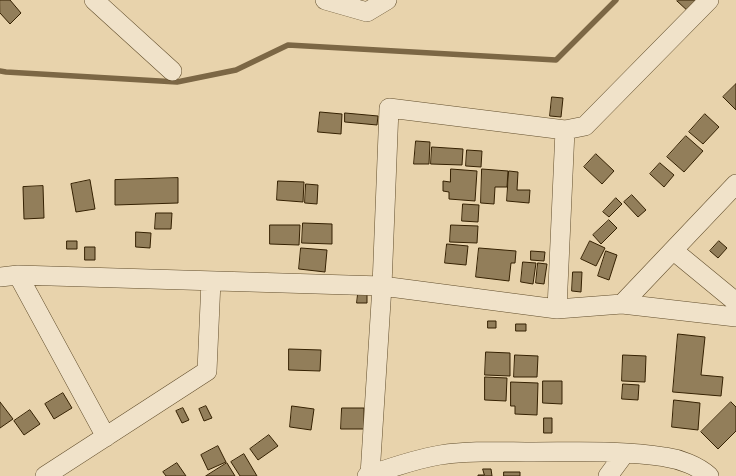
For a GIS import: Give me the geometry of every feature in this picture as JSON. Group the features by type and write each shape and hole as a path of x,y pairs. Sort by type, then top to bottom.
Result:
{"street":[{"path":"94,0 172,72"},
{"path":"325,0 367,12 387,0"},
{"path":"708,0 585,126 565,130 389,108 382,286 368,475 407,462 439,455 465,452 625,453 666,457 688,464 709,476"},
{"path":"557,309 565,130"},
{"path":"622,304 736,184"},
{"path":"674,250 736,302"},
{"path":"9,276 382,286 557,309 622,304 736,317"},
{"path":"9,276 106,436"},
{"path":"45,476 206,372 210,281"},
{"path":"608,476 625,453"}],"building":[{"path":"0,0 10,0 21,13 10,24 0,13"},
{"path":"701,0 690,13 677,1"},
{"path":"736,84 736,110 723,97"},
{"path":"552,97 563,98 561,117 550,116"},
{"path":"320,112 342,114 341,134 318,132"},
{"path":"345,113 378,116 377,125 345,122"},
{"path":"705,114 719,127 703,144 689,132"},
{"path":"686,136 703,151 684,172 667,157"},
{"path":"416,141 430,142 429,164 414,164"},
{"path":"432,147 463,149 462,165 431,164"},
{"path":"467,150 482,151 481,167 466,166"},
{"path":"596,154 614,171 602,184 584,167"},
{"path":"660,163 674,175 664,187 650,174"},
{"path":"451,169 477,171 475,201 449,199 449,192 443,191 443,181 450,182"},
{"path":"482,169 508,171 507,187 495,187 494,204 481,203"},
{"path":"509,171 518,172 517,190 530,190 529,203 507,201"},
{"path":"178,178 178,203 115,205 115,180"},
{"path":"90,180 95,209 76,212 71,184"},
{"path":"278,181 304,182 303,202 277,200"},
{"path":"306,184 318,185 317,204 305,203"},
{"path":"43,186 44,218 24,219 23,187"},
{"path":"632,195 646,210 638,217 624,202"},
{"path":"616,198 622,204 609,217 603,212"},
{"path":"463,204 479,205 478,222 462,221"},
{"path":"156,213 172,213 171,229 155,229"},
{"path":"609,220 617,228 601,244 593,235"},
{"path":"303,223 332,224 332,244 302,243"},
{"path":"270,225 300,225 299,245 270,244"},
{"path":"451,225 478,226 477,243 450,242"},
{"path":"136,232 151,233 150,248 136,247"},
{"path":"67,241 77,241 77,249 67,249"},
{"path":"590,241 605,248 596,266 581,259"},
{"path":"719,241 727,248 718,258 710,251"},
{"path":"447,244 468,246 466,265 445,263"},
{"path":"85,247 95,247 95,260 85,260"},
{"path":"301,248 327,250 325,272 299,269"},
{"path":"479,248 516,251 515,263 511,263 509,281 476,277"},
{"path":"531,251 545,252 544,261 531,260"},
{"path":"606,251 617,255 609,280 598,276"},
{"path":"523,262 536,263 533,284 521,282"},
{"path":"538,263 547,264 544,284 536,283"},
{"path":"573,272 582,272 581,292 572,291"},
{"path":"358,294 367,294 367,303 357,303"},
{"path":"488,321 496,321 496,328 488,328"},
{"path":"516,324 526,324 526,331 516,331"},
{"path":"678,334 705,337 701,375 723,377 721,396 673,392"},
{"path":"289,349 321,350 320,371 289,370"},
{"path":"486,352 510,353 510,376 485,375"},
{"path":"515,355 538,356 537,377 514,377"},
{"path":"623,355 646,356 645,382 622,381"},
{"path":"485,377 507,378 506,401 485,400"},
{"path":"543,381 562,381 562,404 543,403"},
{"path":"511,382 538,383 537,415 515,414 515,406 511,406"},
{"path":"623,384 639,385 638,400 622,399"},
{"path":"63,393 72,408 54,419 45,404"},
{"path":"674,400 700,403 698,430 672,427"},
{"path":"0,402 13,419 0,428"},
{"path":"731,402 736,407 736,431 718,449 701,432"},
{"path":"206,406 212,418 204,421 199,409"},
{"path":"292,406 314,409 311,430 290,427"},
{"path":"183,408 189,420 182,423 176,411"},
{"path":"342,408 364,408 364,429 341,429"},
{"path":"30,410 40,424 24,435 14,421"},
{"path":"544,418 552,418 552,433 544,433"},
{"path":"269,435 278,446 258,460 250,449"},
{"path":"218,446 226,462 208,470 201,455"},
{"path":"244,454 257,476 240,476 231,462"},
{"path":"177,463 186,476 166,476 163,472"},
{"path":"227,463 235,476 206,476"},
{"path":"483,469 491,469 492,476 478,476 484,475"},
{"path":"504,472 520,472 520,476 504,476"}],"waterway":[{"path":"0,71 177,82 236,70 288,45 556,60 616,0"}]}
